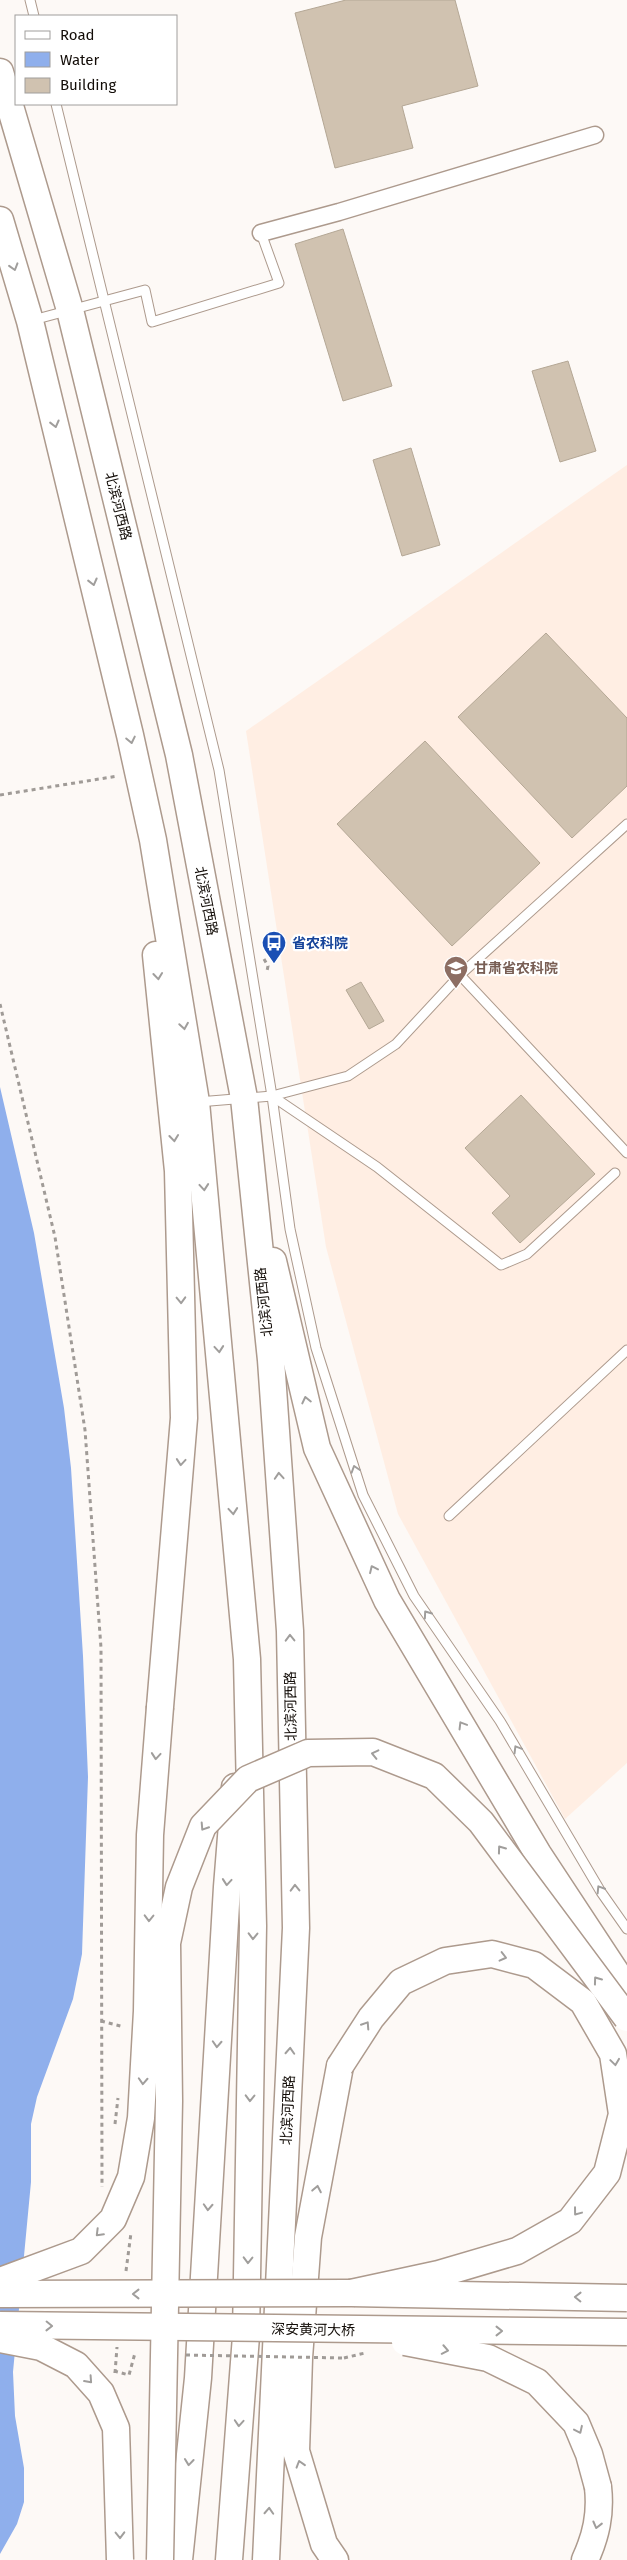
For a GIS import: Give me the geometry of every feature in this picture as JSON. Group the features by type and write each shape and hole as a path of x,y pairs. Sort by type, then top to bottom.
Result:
{"main road":[{"name":"北滨河西路","path":"0,72 70,310 179,755 244,1098 271,1360 290,1631 296,1928 266,2560"},
{"path":"0,220 30,321 138,772 153,840 196,1102 247,1659 253,1926 244,2356 229,2560"},
{"path":"0,2281 81,2251 113,2219 131,2177 142,2108 147,2011 150,1835 184,1418 178,1171 153,929 153,840"},
{"path":"250,1163 317,1448 388,1600 538,1854 627,1989"},
{"path":"179,2560 198,2378 227,1887 247,1659"},
{"path":"160,2560 170,2100 167,1943 179,1887 202,1826 248,1779 308,1753 373,1752 434,1776 481,1822 627,2018"},
{"path":"330,2552 296,2451 299,2358 308,2237 340,2066 370,2018 400,1982 445,1961 492,1954 534,1965 583,2002 614,2054 622,2114 607,2173 570,2221 517,2251 439,2274 351,2293"},
{"path":"286,2152 308,2237"},
{"path":"0,2294 351,2293 627,2298"},
{"name":"深安黄河大桥","path":"0,2325 627,2332"},
{"path":"346,2330 488,2358 536,2382 576,2423 589,2454 598,2488 601,2509 593,2541 585,2560"},
{"path":"0,2340 41,2346 76,2365 102,2393 116,2428 120,2560"},
{"path":"272,2433 299,2358"}],"street":[{"path":"261,232 339,212 595,134"}],"lane":[{"path":"30,0 34,15"},
{"path":"56,105 219,770 272,1096 290,1230 316,1348 363,1495 414,1596 500,1721 601,1892 627,1929"},
{"path":"30,321 145,290 152,322 279,283 261,232"},
{"path":"196,1102 272,1096 348,1076 396,1044 460,975 627,824"},
{"path":"460,975 627,1152"},
{"path":"272,1096 377,1166 501,1265 527,1254 615,1173"},
{"path":"450,1516 627,1350"}],"path":[{"path":"0,795 138,772"},
{"path":"0,1004 55,1237 85,1430 101,1648 102,2191 109,2176"},
{"path":"102,2021 124,2026 123,2035"},
{"path":"115,2129 118,2092"},
{"path":"114,2371 129,2375 135,2354 145,2354"},
{"path":"185,2354 344,2358"}],"shaded area":[{"name":"甘肃省农科院","path":"627,465 627,1763 565,1819 398,1514 326,1247 246,731"}],"water":[{"path":"0,1087 34,1233 64,1408 71,1468 83,1656 88,1777 82,1954 73,1999 37,2097 31,2124 31,2182 13,2372 15,2416 24,2468 24,2502 17,2524 0,2554"}],"building":[{"path":"346,0 455,0 478,86 402,106 413,148 335,168 295,13"},
{"path":"343,229 392,386 343,401 295,244"},
{"path":"568,361 596,451 560,462 532,371"},
{"path":"411,448 440,545 402,556 373,460"},
{"path":"546,633 627,718 627,786 572,838 458,717"},
{"path":"425,741 540,863 452,946 337,824"},
{"path":"361,982 384,1021 369,1029 346,990"},
{"path":"521,1095 595,1174 520,1243 492,1213 510,1196 465,1148"}],"place":[{"name":"省农科院","path":"274,964"},
{"name":"甘肃省农科院","path":"456,989"}]}
